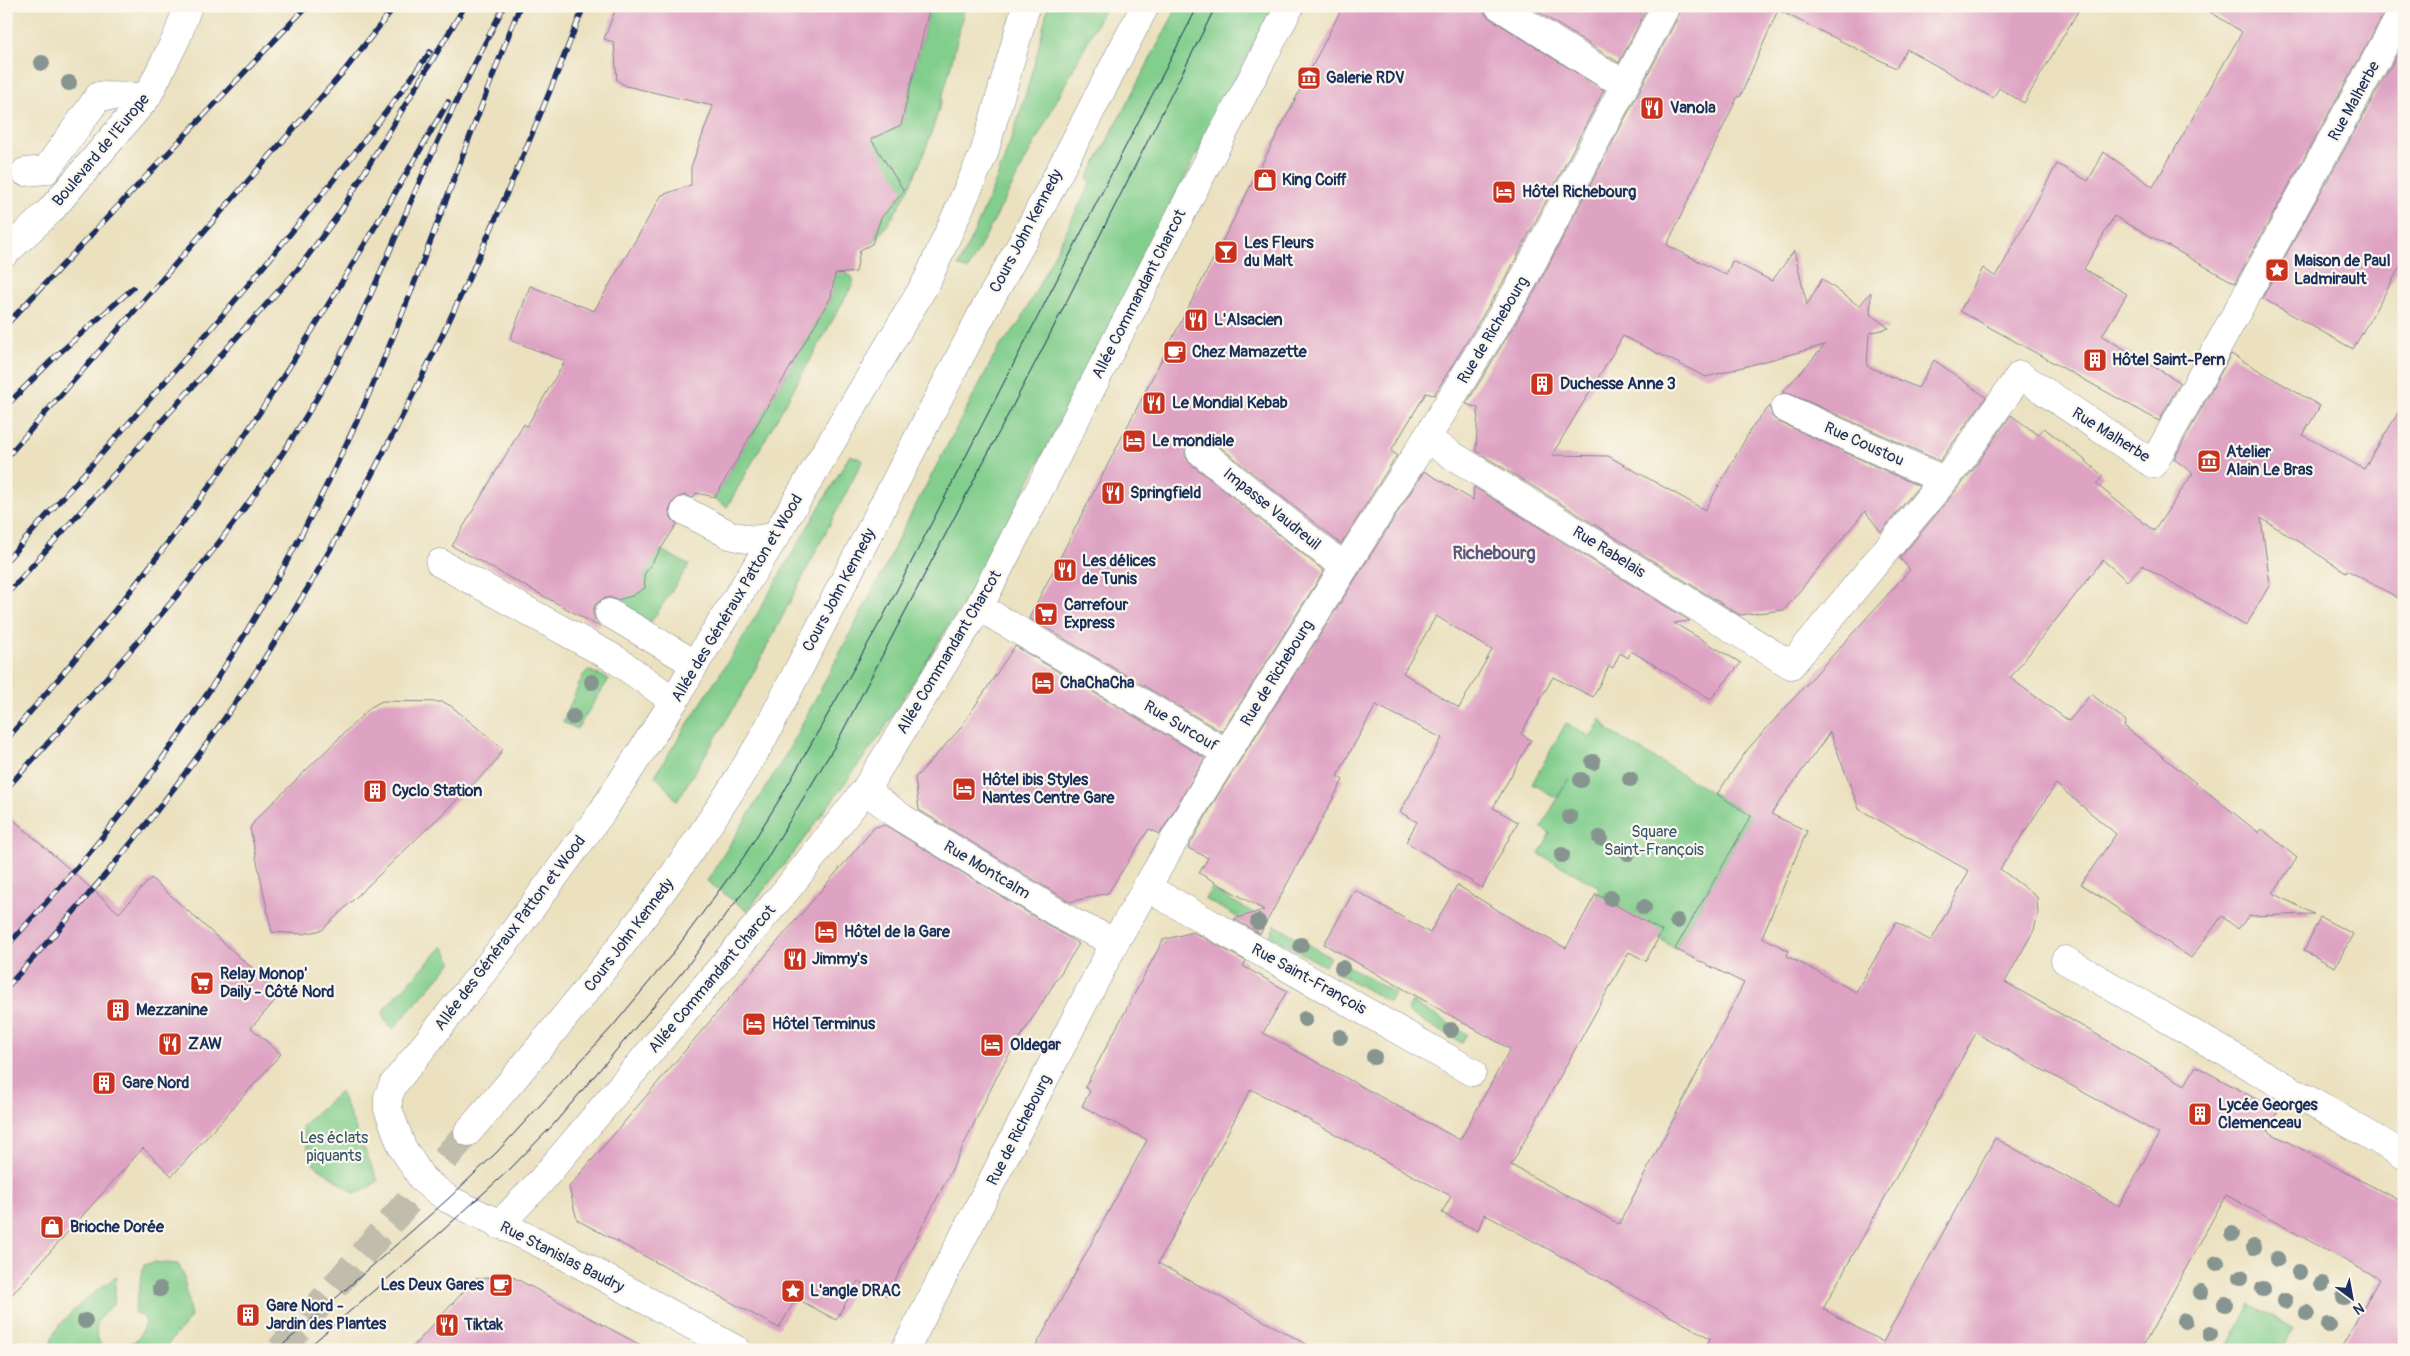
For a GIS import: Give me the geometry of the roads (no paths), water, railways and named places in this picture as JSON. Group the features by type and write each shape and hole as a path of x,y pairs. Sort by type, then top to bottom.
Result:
{"street":[{"name":"Boulevard de l'Europe","path":"6,252 50,211 147,96 177,38 188,6"},
{"name":"Allée des Généraux Patton et Wood","path":"402,1147 388,1109 388,1097 393,1085 498,954 590,828 674,701 695,664 775,537 927,281 984,153 1026,6"},
{"name":"Cours John Kennedy","path":"468,1132 585,993 676,874 731,792 762,740 978,320 1028,232 1145,6"},
{"name":"Allée Commandant Charcot","path":"499,1225 541,1181 775,904 865,790 979,607 1290,6"},
{"path":"1499,6 1606,74 1626,83"},
{"name":"Rue de Richebourg","path":"905,1350 1115,942 1146,887 1227,753 1426,439 1521,284 1666,6"},
{"name":"Rue Malherbe","path":"1792,665 1960,461 2020,376 2154,464 2404,9"},
{"path":"25,172 46,170 99,96 147,96"},
{"name":"Rue Coustou","path":"1785,408 1943,480"},
{"name":"Rue Rabelais","path":"1426,439 1792,665"},
{"name":"Impasse Vaudreuil","path":"1200,451 1326,553 1345,566"},
{"path":"685,511 730,535 752,540 775,537"},
{"path":"440,563 615,659 674,701"},
{"name":"Rue Surcouf","path":"979,607 1227,753"},
{"path":"609,613 695,664"},
{"name":"Rue Montcalm","path":"865,790 902,818 942,843 1074,923 1115,942"},
{"name":"Rue Saint-François","path":"1146,887 1472,1072"},
{"path":"2065,960 2404,1155"},
{"name":"Rue Stanislas Baudry","path":"402,1147 423,1180 448,1199 556,1251 737,1350"}],"tunnel":[{"path":"280,1350 468,1132"}],"tram line":[{"path":"277,1350 448,1199 497,1152 612,1027 670,957 743,858 781,797 883,617 1198,6"},
{"path":"305,1350 430,1242 510,1169 553,1125 684,970 760,870 836,744 1044,346 1216,6"}],"railway":[{"path":"6,325 307,6"},
{"path":"6,458 345,70 395,6"},
{"path":"6,595 298,269 341,211 465,6"},
{"path":"6,947 95,846 157,766 222,671 280,573 333,472 379,370 421,266 520,6"},
{"path":"6,988 74,912 171,793 231,710 307,589 353,509 438,345 514,177 584,6"},
{"path":"6,789 99,687 188,582 231,527 271,471 308,413 360,318 442,133 502,10"},
{"path":"6,561 225,312 330,184 430,52"},
{"path":"6,740 126,597 210,486 319,320 448,102"},
{"path":"6,406 56,356 133,288"}],"place":[{"name":"Galerie RDV","path":"1309,78"},
{"name":"Vanola","path":"1652,108"},
{"name":"King Coiff","path":"1265,180"},
{"name":"Hôtel Richebourg","path":"1504,192"},
{"name":"Les Fleurs du Malt","path":"1226,252"},
{"name":"Maison de Paul Ladmirault","path":"2277,270"},
{"name":"L'Alsacien","path":"1196,320"},
{"name":"Chez Mamazette","path":"1175,352"},
{"name":"Hôtel Saint-Pern","path":"2095,360"},
{"name":"Duchesse Anne 3","path":"1542,384"},
{"name":"Le Mondial Kebab","path":"1154,403"},
{"name":"Le mondiale","path":"1134,441"},
{"name":"Atelier Alain Le Bras","path":"2209,461"},
{"name":"Springfield","path":"1113,493"},
{"name":"Les délices de Tunis","path":"1065,570"},
{"name":"Carrefour Express","path":"1046,614"},
{"name":"ChaChaCha","path":"1043,683"},
{"name":"Hôtel ibis Styles Nantes Centre Gare","path":"964,789"},
{"name":"Cyclo Station","path":"375,791"},
{"name":"Hôtel de la Gare","path":"826,932"},
{"name":"Jimmy's","path":"795,959"},
{"name":"Relay Monop' Daily - Côté Nord","path":"202,983"},
{"name":"Mezzanine","path":"118,1010"},
{"name":"Hôtel Terminus","path":"754,1024"},
{"name":"ZAW","path":"170,1044"},
{"name":"Oldegar","path":"992,1045"},
{"name":"Gare Nord","path":"104,1083"},
{"name":"Lycée Georges Clemenceau","path":"2200,1114"},
{"name":"Brioche Dorée","path":"52,1227"},
{"name":"Les Deux Gares","path":"501,1285"},
{"name":"L'angle DRAC","path":"793,1291"},
{"name":"Gare Nord - Jardin des Plantes","path":"248,1315"},
{"name":"Tiktak","path":"447,1325"}],"district":[{"name":"Richebourg","path":"1494,553"}],"park label":[{"name":"Square Saint-François","path":"1654,841"},
{"name":"Les éclats piquants","path":"334,1147"}]}
